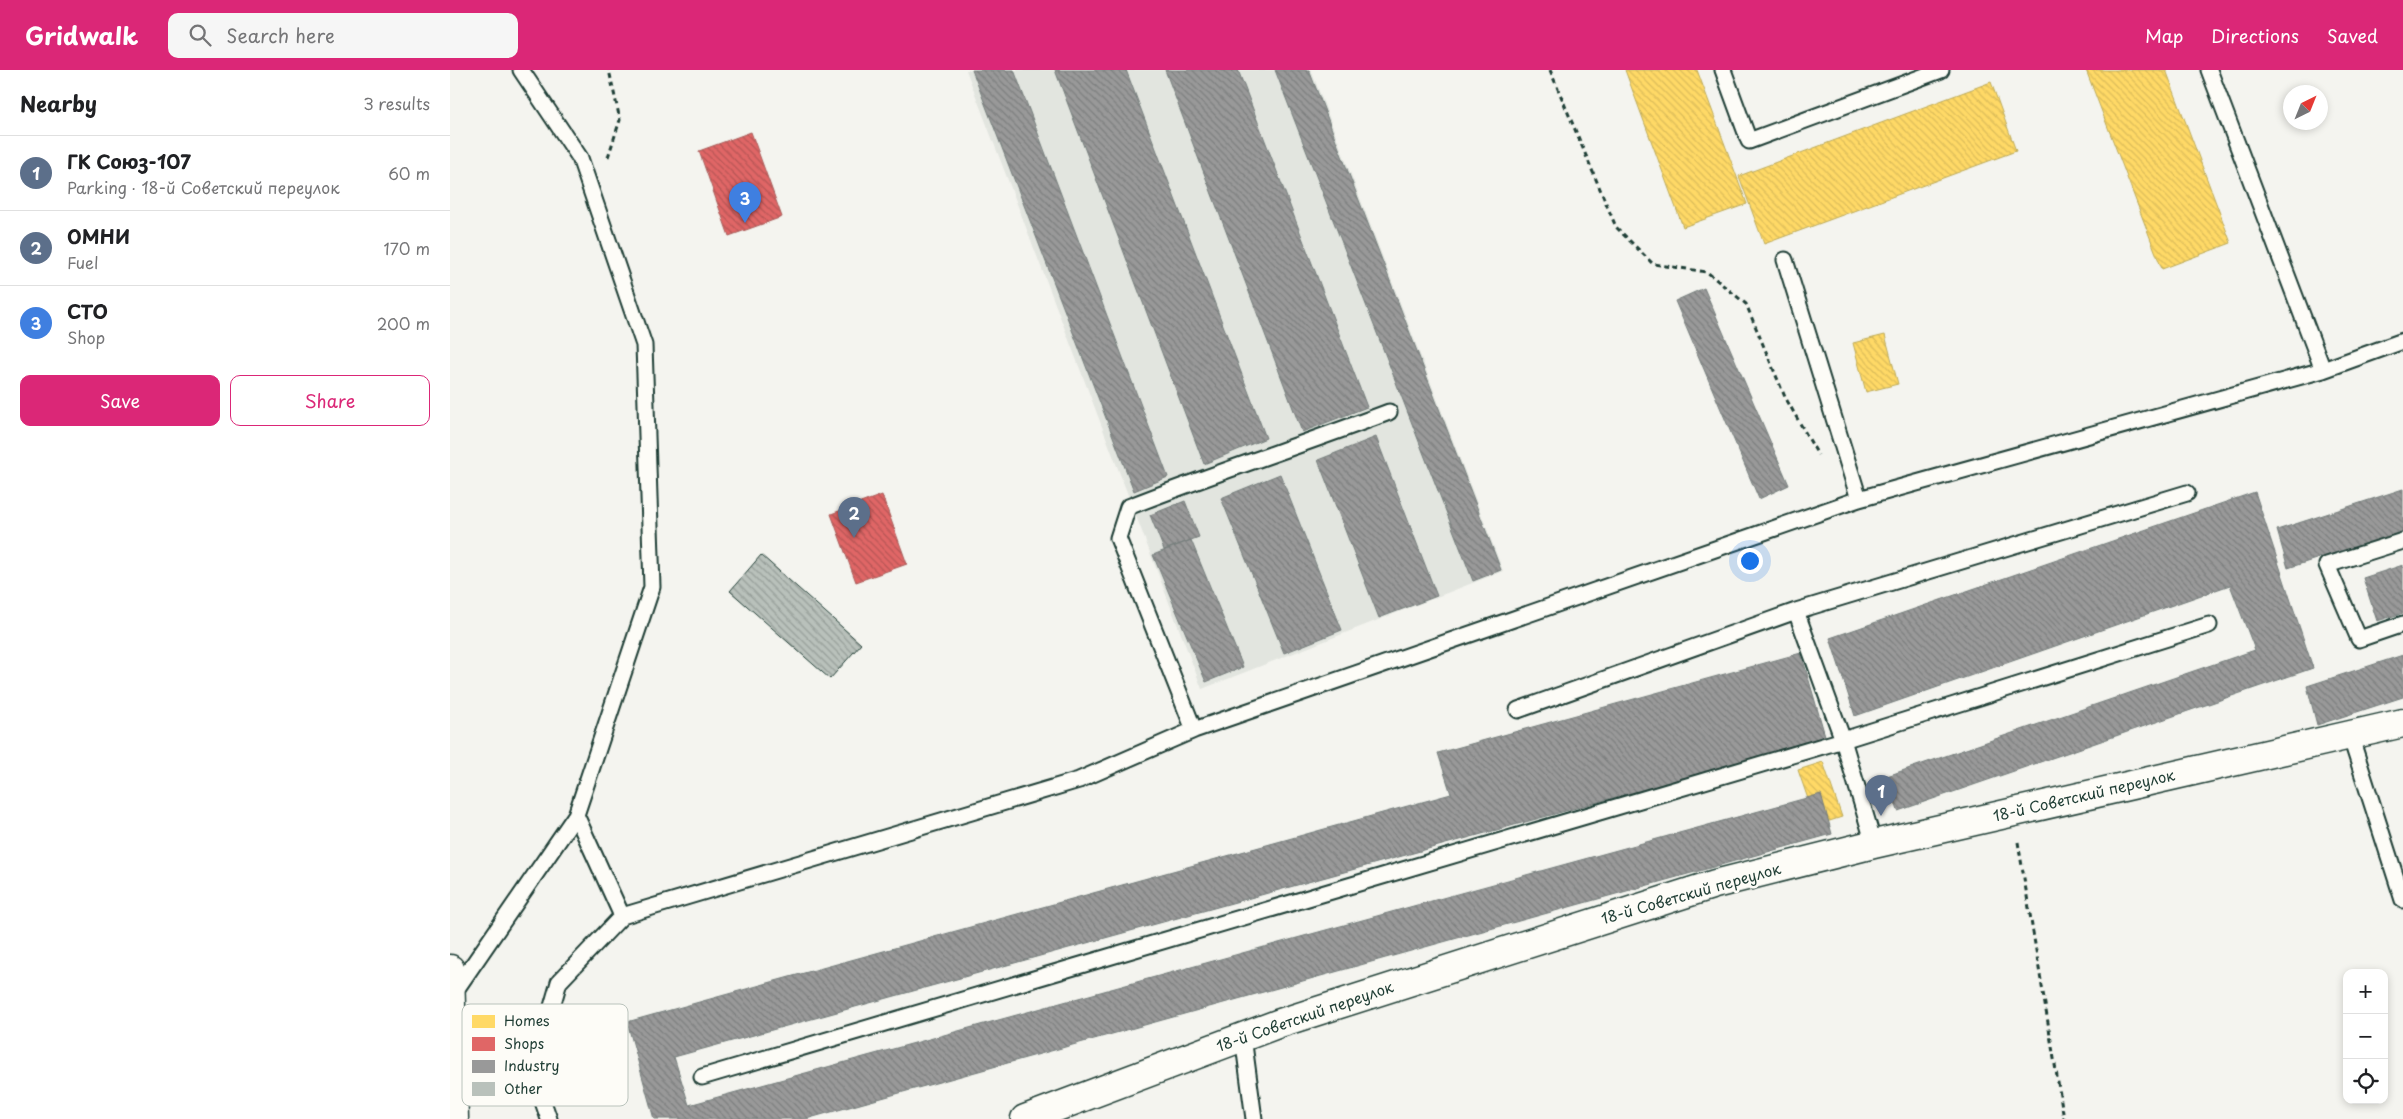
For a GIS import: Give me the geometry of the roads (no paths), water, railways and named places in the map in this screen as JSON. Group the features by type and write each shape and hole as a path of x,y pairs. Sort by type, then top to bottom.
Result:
{"street":[{"name":"18-й Советский переулок","path":"1025,1119 1290,1020 1714,884 1874,844 2403,722"},
{"path":"450,969 454,1119"}],"lane":[{"path":"451,997 576,815 652,587 644,345 580,158 521,70"},
{"path":"1722,70 1749,141 1941,70"},
{"path":"2209,70 2323,370"},
{"path":"1785,260 1859,499"},
{"path":"553,1004 559,982 622,916 1079,780 1194,730 1859,499 2323,370 2403,341"},
{"path":"1194,730 1118,538 1128,507 1195,480 1292,448 1388,412"},
{"path":"1518,710 1796,611 2187,493"},
{"path":"2403,541 2327,565 2359,638 2403,624"},
{"path":"1796,611 1843,740 1874,844"},
{"path":"702,1077 1843,740 2209,625"},
{"path":"2350,735 2403,900"},
{"path":"576,815 622,916"},
{"path":"1243,1037 1254,1119"},
{"path":"544,1106 549,1119"}],"place":[{"name":"СТО","path":"745,223"},
{"name":"ОМНИ","path":"854,538"},
{"name":"ГК Союз-107","path":"1881,816"}]}
